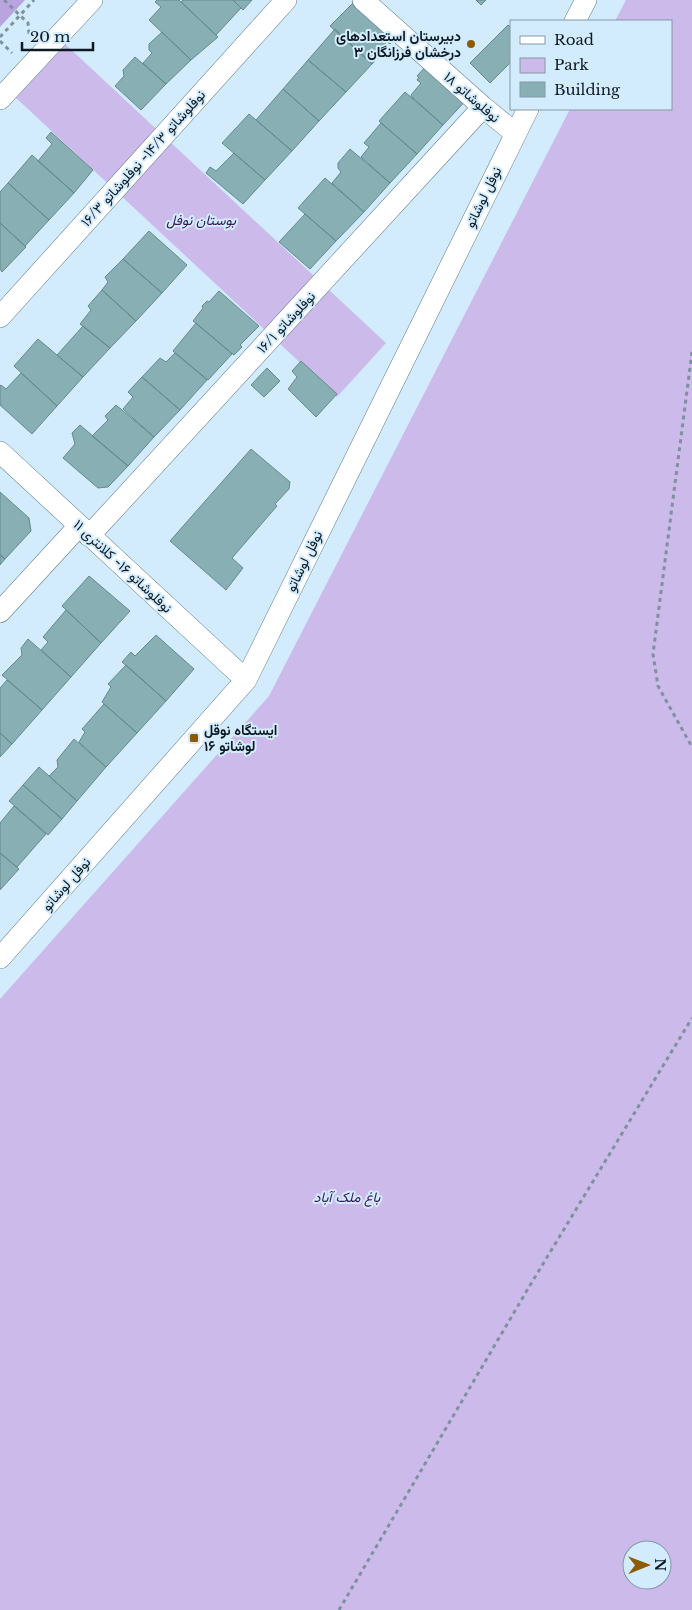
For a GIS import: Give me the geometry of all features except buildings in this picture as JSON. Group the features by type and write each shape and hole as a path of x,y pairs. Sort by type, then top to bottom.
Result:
{"street":[{"path":"0,99 92,0"},
{"name":"نوفلوشاتو ۱۴/۳- نوفلوشاتو ۱۶/۳","path":"0,317 286,0"},
{"name":"نوفلوشاتو ۱۸","path":"363,0 515,134"},
{"path":"576,20 586,0"},
{"name":"نوفلوشاتو ۱۶/۱","path":"0,612 84,531 483,107"},
{"name":"نوفل لوشاتو","path":"0,958 246,680 527,110"},
{"name":"نوفلوشاتو ۱۶- کلانتری ۱۱","path":"0,452 246,680"}],"path":[{"path":"4,0 28,24 28,68"},
{"path":"0,37 34,0"},
{"path":"692,352 653,654 658,686 692,747"},
{"path":"339,1610 529,1287 692,1018"}],"green space":[{"name":"باغ ملک آباد","path":"626,0 692,0 692,1610 0,1610 0,999 269,696 569,110 672,110 672,20 616,20"},
{"name":"بوستان نوفل","path":"64,43 386,343 337,397 15,97"}],"shaded area":[{"path":"0,0 25,0 0,27"}],"place":[{"name":"دبیرستان استعدادهای درخشان فرزانگان ۳","path":"471,44"},
{"name":"ایستگاه نوقل لوشاتو ۱۶","path":"194,738"}]}
